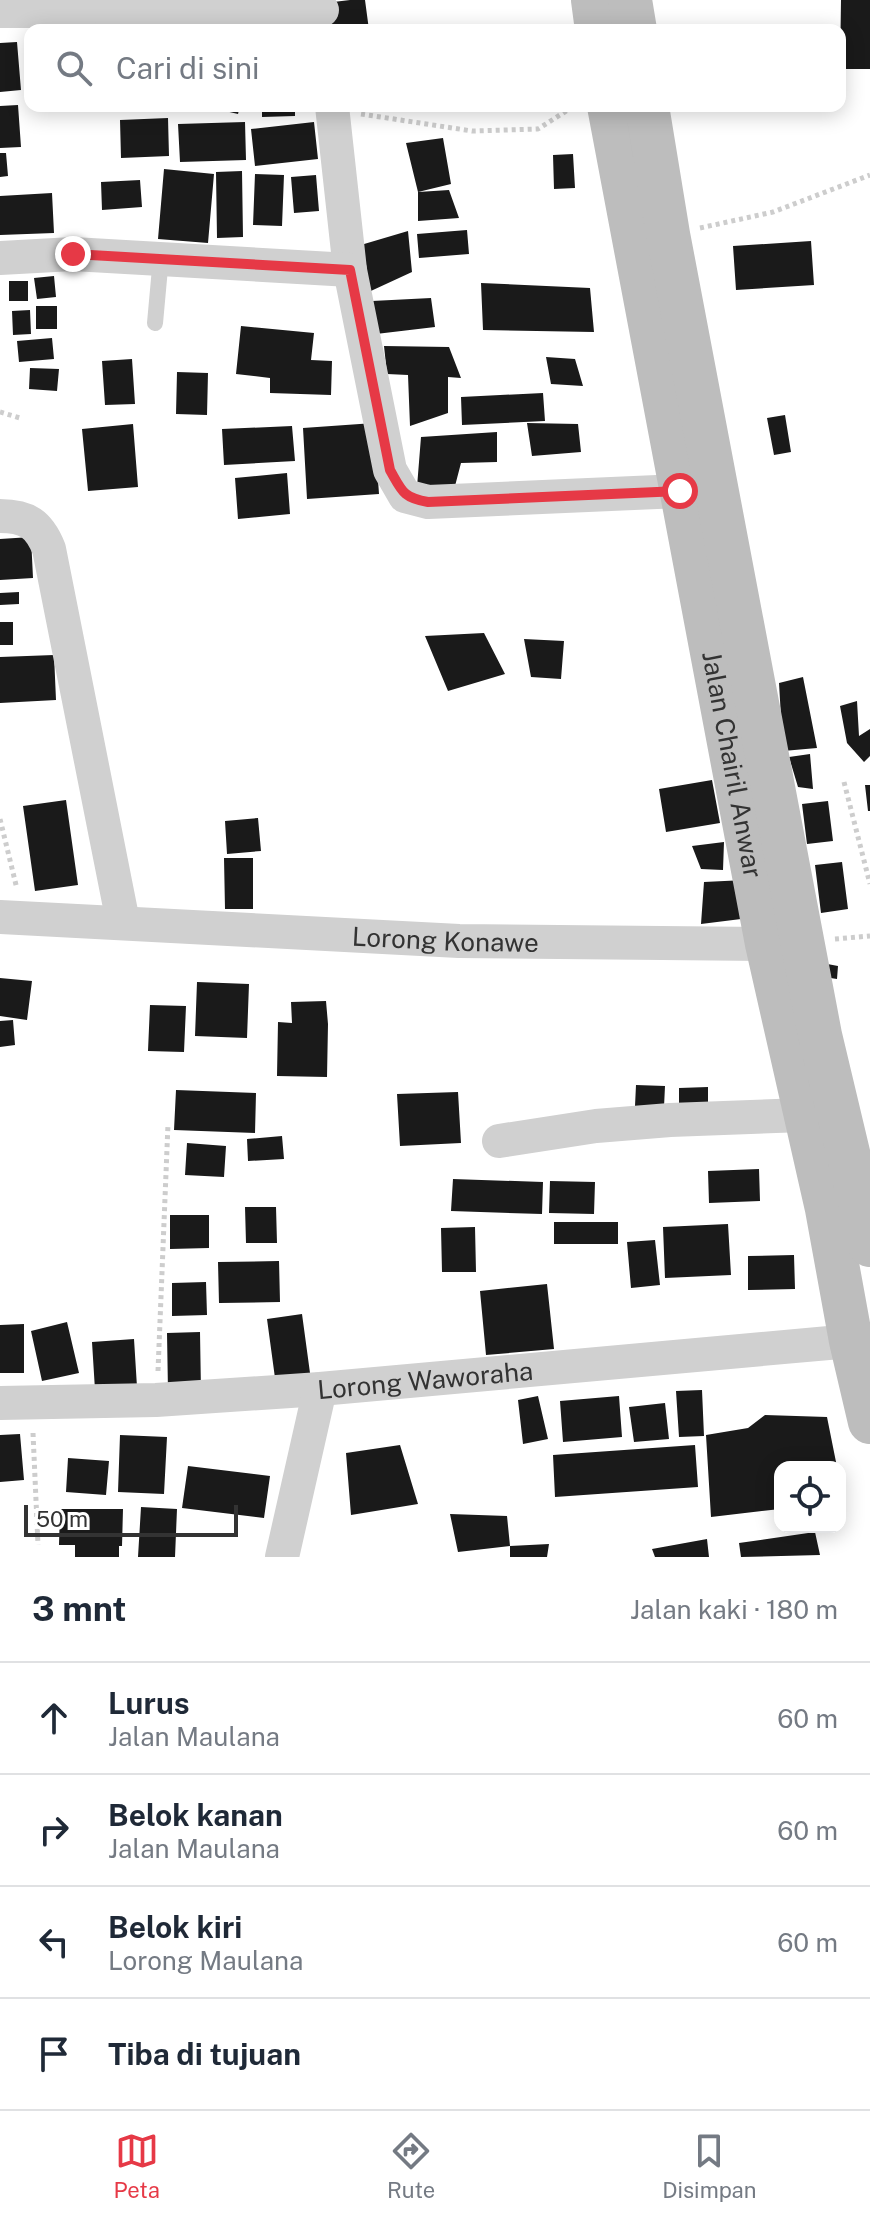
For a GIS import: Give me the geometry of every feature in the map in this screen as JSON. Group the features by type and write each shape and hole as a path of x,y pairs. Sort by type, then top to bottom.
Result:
{"main road":[{"path":"593,0 596,24"},
{"path":"630,0 634,24"},
{"name":"Jalan Chairil Anwar","path":"610,112 767,944 804,1115 850,1187 851,1341 870,1422"},
{"name":"Jalan Chairil Anwar","path":"648,112 668,234 820,1035 850,1187 870,1245"}],"street":[{"path":"0,11 107,6 322,13"},
{"path":"332,112 350,270 390,470 405,496 428,502 680,491"},
{"path":"0,258 73,254 161,257 350,270"},
{"path":"0,516 28,519 38,526 49,549 123,922"},
{"name":"Lorong Konawe","path":"12,917 459,941 767,944"},
{"path":"499,1141 596,1126 804,1115"},
{"name":"Lorong Waworaha","path":"16,1404 156,1400 320,1389 851,1341"},
{"path":"282,1557 320,1389"}],"lane":[{"path":"155,323 161,257"}],"path":[{"path":"356,112 472,131 538,129 565,112"},
{"path":"668,234 773,212 870,175"},
{"path":"0,412 20,418"},
{"path":"844,782 870,884"},
{"path":"0,819 12,917"},
{"path":"156,1400 168,1124"},
{"path":"16,1404 38,1545"}],"building":[{"path":"365,0 368,24 328,24 325,3"},
{"path":"841,0 870,0 870,69 846,69 846,24 841,24"},
{"path":"17,42 21,90 0,92 0,43"},
{"path":"18,105 21,147 0,148 0,106"},
{"path":"262,112 295,112 295,116 262,117"},
{"path":"168,118 169,156 121,158 120,120"},
{"path":"245,122 246,160 180,162 178,124"},
{"path":"314,122 318,159 255,166 251,129"},
{"path":"443,138 451,184 418,192 406,143"},
{"path":"0,153 6,153 8,176 0,177"},
{"path":"573,154 575,188 554,189 553,155"},
{"path":"164,169 214,174 208,243 158,239"},
{"path":"242,171 243,237 217,238 216,172"},
{"path":"255,174 284,175 282,226 253,225"},
{"path":"316,175 319,211 294,213 291,177"},
{"path":"140,180 142,207 102,210 101,182"},
{"path":"449,190 459,218 418,221 418,192"},
{"path":"52,193 54,233 0,235 0,196"},
{"path":"467,230 469,254 419,258 417,234"},
{"path":"408,231 412,272 360,296 354,247"},
{"path":"811,241 814,285 736,290 733,246"},
{"path":"54,276 56,297 37,299 34,278"},
{"path":"9,281 28,281 28,301 9,301"},
{"path":"481,283 590,288 594,332 483,330"},
{"path":"431,298 435,327 376,334 372,301"},
{"path":"36,306 57,306 57,329 36,329"},
{"path":"30,310 31,334 13,335 12,311"},
{"path":"241,326 314,333 311,360 332,361 331,395 270,393 270,378 236,374"},
{"path":"52,338 54,359 19,362 17,341"},
{"path":"384,346 449,347 461,378 448,377 448,413 410,426 408,375 387,374"},
{"path":"546,357 575,359 583,386 551,384"},
{"path":"132,359 135,404 105,405 102,361"},
{"path":"30,368 59,369 57,391 29,389"},
{"path":"177,372 208,373 207,415 176,414"},
{"path":"543,393 545,421 462,425 461,397"},
{"path":"785,415 791,452 774,455 767,418"},
{"path":"374,423 379,494 307,499 303,428"},
{"path":"527,423 578,424 581,452 532,456"},
{"path":"133,424 138,487 88,491 82,429"},
{"path":"292,426 295,461 224,465 222,429"},
{"path":"497,432 497,462 461,463 455,486 417,487 421,437"},
{"path":"287,473 290,514 238,519 235,478"},
{"path":"31,537 33,578 0,580 0,539"},
{"path":"19,592 19,604 0,605 0,593"},
{"path":"0,622 13,622 13,645 0,645"},
{"path":"484,633 505,674 448,691 425,636"},
{"path":"524,639 564,641 561,679 531,677"},
{"path":"54,655 56,700 0,703 0,657"},
{"path":"803,677 817,748 783,751 779,683"},
{"path":"857,701 859,736 870,729 870,756 864,762 847,743 840,706"},
{"path":"810,754 813,789 798,787 789,757"},
{"path":"712,780 720,823 666,832 659,789"},
{"path":"865,785 870,785 870,811 868,811"},
{"path":"66,800 78,885 35,891 23,806"},
{"path":"828,801 833,841 807,844 802,804"},
{"path":"258,818 261,851 227,854 225,821"},
{"path":"724,842 723,870 701,869 692,846"},
{"path":"224,858 253,858 253,909 225,909"},
{"path":"842,862 848,909 821,913 815,865"},
{"path":"745,880 741,919 701,924 704,882"},
{"path":"822,963 838,966 837,979 824,977"},
{"path":"0,978 32,981 27,1020 0,1016"},
{"path":"197,982 249,984 247,1038 195,1036"},
{"path":"326,1001 327,1077 277,1076 278,1022 292,1023 291,1002"},
{"path":"150,1005 186,1006 184,1052 148,1051"},
{"path":"13,1020 15,1045 0,1047 0,1021"},
{"path":"636,1085 665,1086 664,1107 635,1106"},
{"path":"708,1087 708,1110 679,1110 679,1088"},
{"path":"176,1090 256,1093 255,1133 174,1130"},
{"path":"458,1092 461,1143 400,1146 397,1094"},
{"path":"282,1136 284,1159 248,1161 247,1139"},
{"path":"187,1143 226,1146 224,1177 185,1175"},
{"path":"759,1169 760,1201 709,1203 708,1171"},
{"path":"453,1179 543,1182 542,1214 451,1211"},
{"path":"550,1181 595,1182 594,1214 549,1213"},
{"path":"245,1207 276,1207 277,1243 246,1243"},
{"path":"170,1215 209,1215 209,1248 170,1249"},
{"path":"554,1222 618,1222 618,1244 554,1244"},
{"path":"728,1224 731,1275 665,1278 663,1227"},
{"path":"475,1227 476,1272 442,1272 441,1228"},
{"path":"655,1240 660,1285 631,1288 627,1242"},
{"path":"794,1255 795,1289 748,1290 748,1256"},
{"path":"279,1261 280,1302 219,1303 218,1262"},
{"path":"206,1282 207,1315 172,1316 172,1283"},
{"path":"547,1284 554,1349 486,1355 480,1291"},
{"path":"302,1314 310,1373 275,1378 267,1319"},
{"path":"67,1322 79,1373 42,1381 31,1331"},
{"path":"24,1324 24,1373 0,1373 0,1325"},
{"path":"200,1332 201,1392 168,1392 167,1333"},
{"path":"134,1339 137,1387 95,1390 92,1342"},
{"path":"702,1390 704,1436 679,1437 676,1391"},
{"path":"538,1396 548,1439 523,1444 518,1400"},
{"path":"619,1396 622,1437 563,1442 560,1401"},
{"path":"665,1403 669,1439 634,1442 629,1407"},
{"path":"765,1415 827,1417 836,1461 774,1461 774,1510 711,1517 706,1435 748,1428"},
{"path":"20,1434 24,1480 0,1482 0,1435"},
{"path":"120,1435 167,1437 164,1494 118,1492"},
{"path":"400,1445 418,1504 351,1515 346,1453"},
{"path":"695,1445 698,1487 555,1497 553,1455"},
{"path":"68,1458 109,1461 106,1495 66,1492"},
{"path":"188,1466 270,1476 264,1518 182,1508"},
{"path":"141,1507 177,1509 175,1557 138,1557"},
{"path":"60,1509 123,1509 119,1557 75,1557 75,1545 59,1545"},
{"path":"450,1514 507,1516 510,1546 458,1552"},
{"path":"815,1533 820,1555 741,1557 739,1543"},
{"path":"707,1539 709,1557 655,1557 652,1549"},
{"path":"549,1544 547,1557 510,1557 510,1546"}],"route":[{"path":"73,254 350,270 390,470 405,496 412,500 428,502 680,491"}]}
